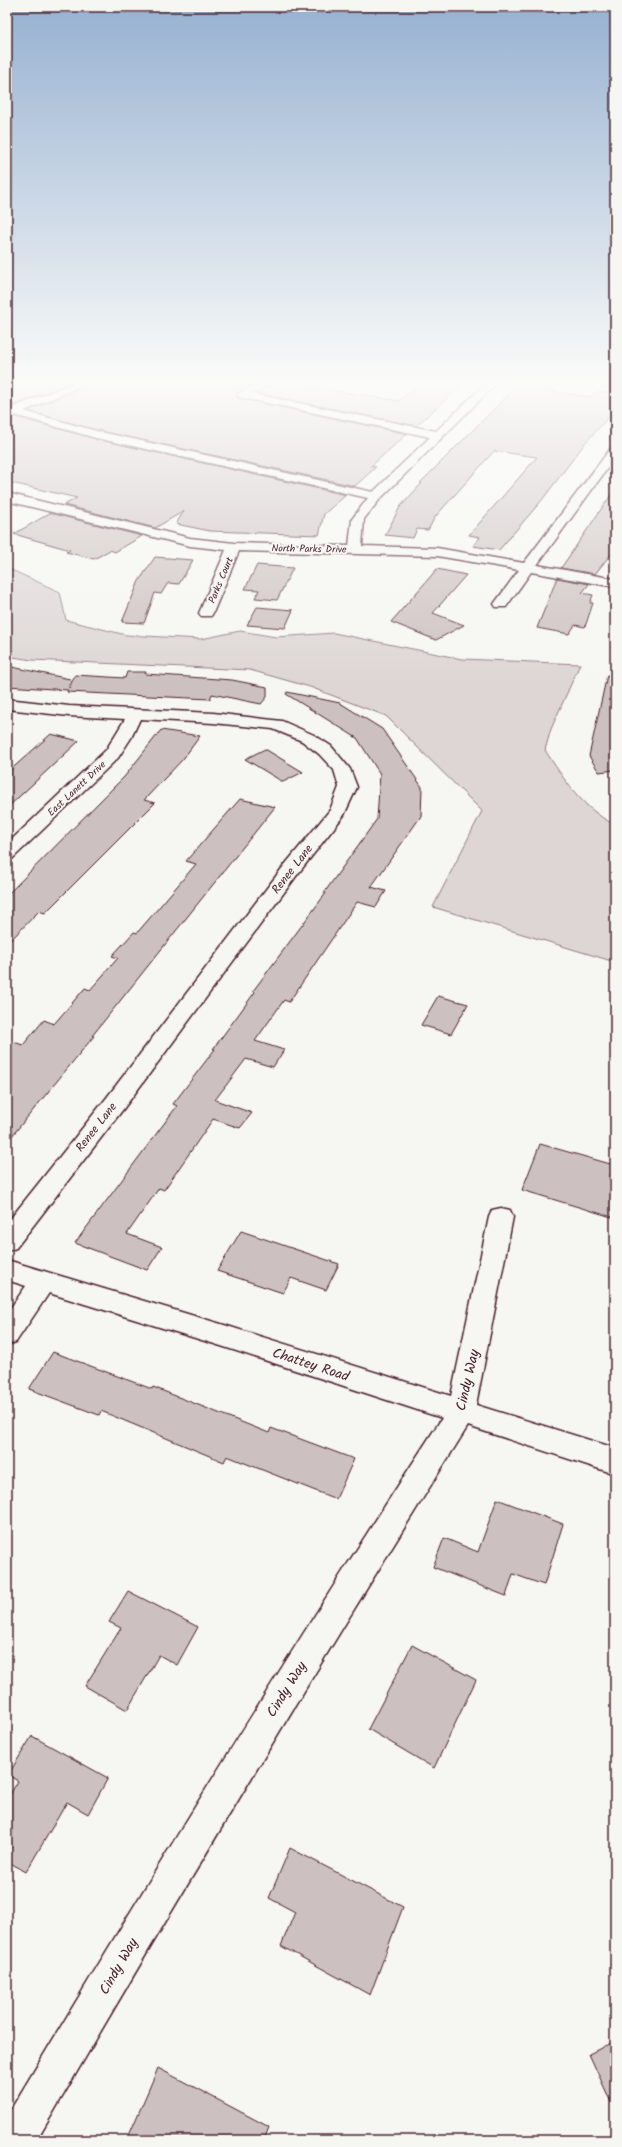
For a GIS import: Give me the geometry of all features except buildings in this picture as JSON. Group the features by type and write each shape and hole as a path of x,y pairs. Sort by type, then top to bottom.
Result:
{"street":[{"path":"307,482 376,496"},
{"path":"355,549 358,519 376,496 390,482"},
{"path":"501,604 591,482"},
{"name":"North Parks Drive","path":"7,497 190,542 234,547 437,552 615,583"},
{"name":"Parks Court","path":"206,613 234,547"},
{"name":"Renee Lane","path":"7,704 69,711 213,718 276,724 308,738 325,750 342,769 348,787 338,812 290,871 116,1102 7,1241"},
{"name":"East Lanett Drive","path":"7,854 112,754 123,738 135,714"},
{"name":"Cindy Way","path":"16,2140 160,1895 355,1577 461,1413 501,1217"},
{"name":"Chattey Road","path":"7,1270 221,1335 615,1461"},
{"path":"7,1334 43,1282"}],"shaded area":[{"path":"7,568 60,592 66,620 126,635 201,639 240,631 276,637 334,633 462,659 580,664 551,729 545,750 559,772 583,802 603,818 615,825 615,962 433,907 482,811 386,716 310,687 250,670 32,660 7,656"}]}
